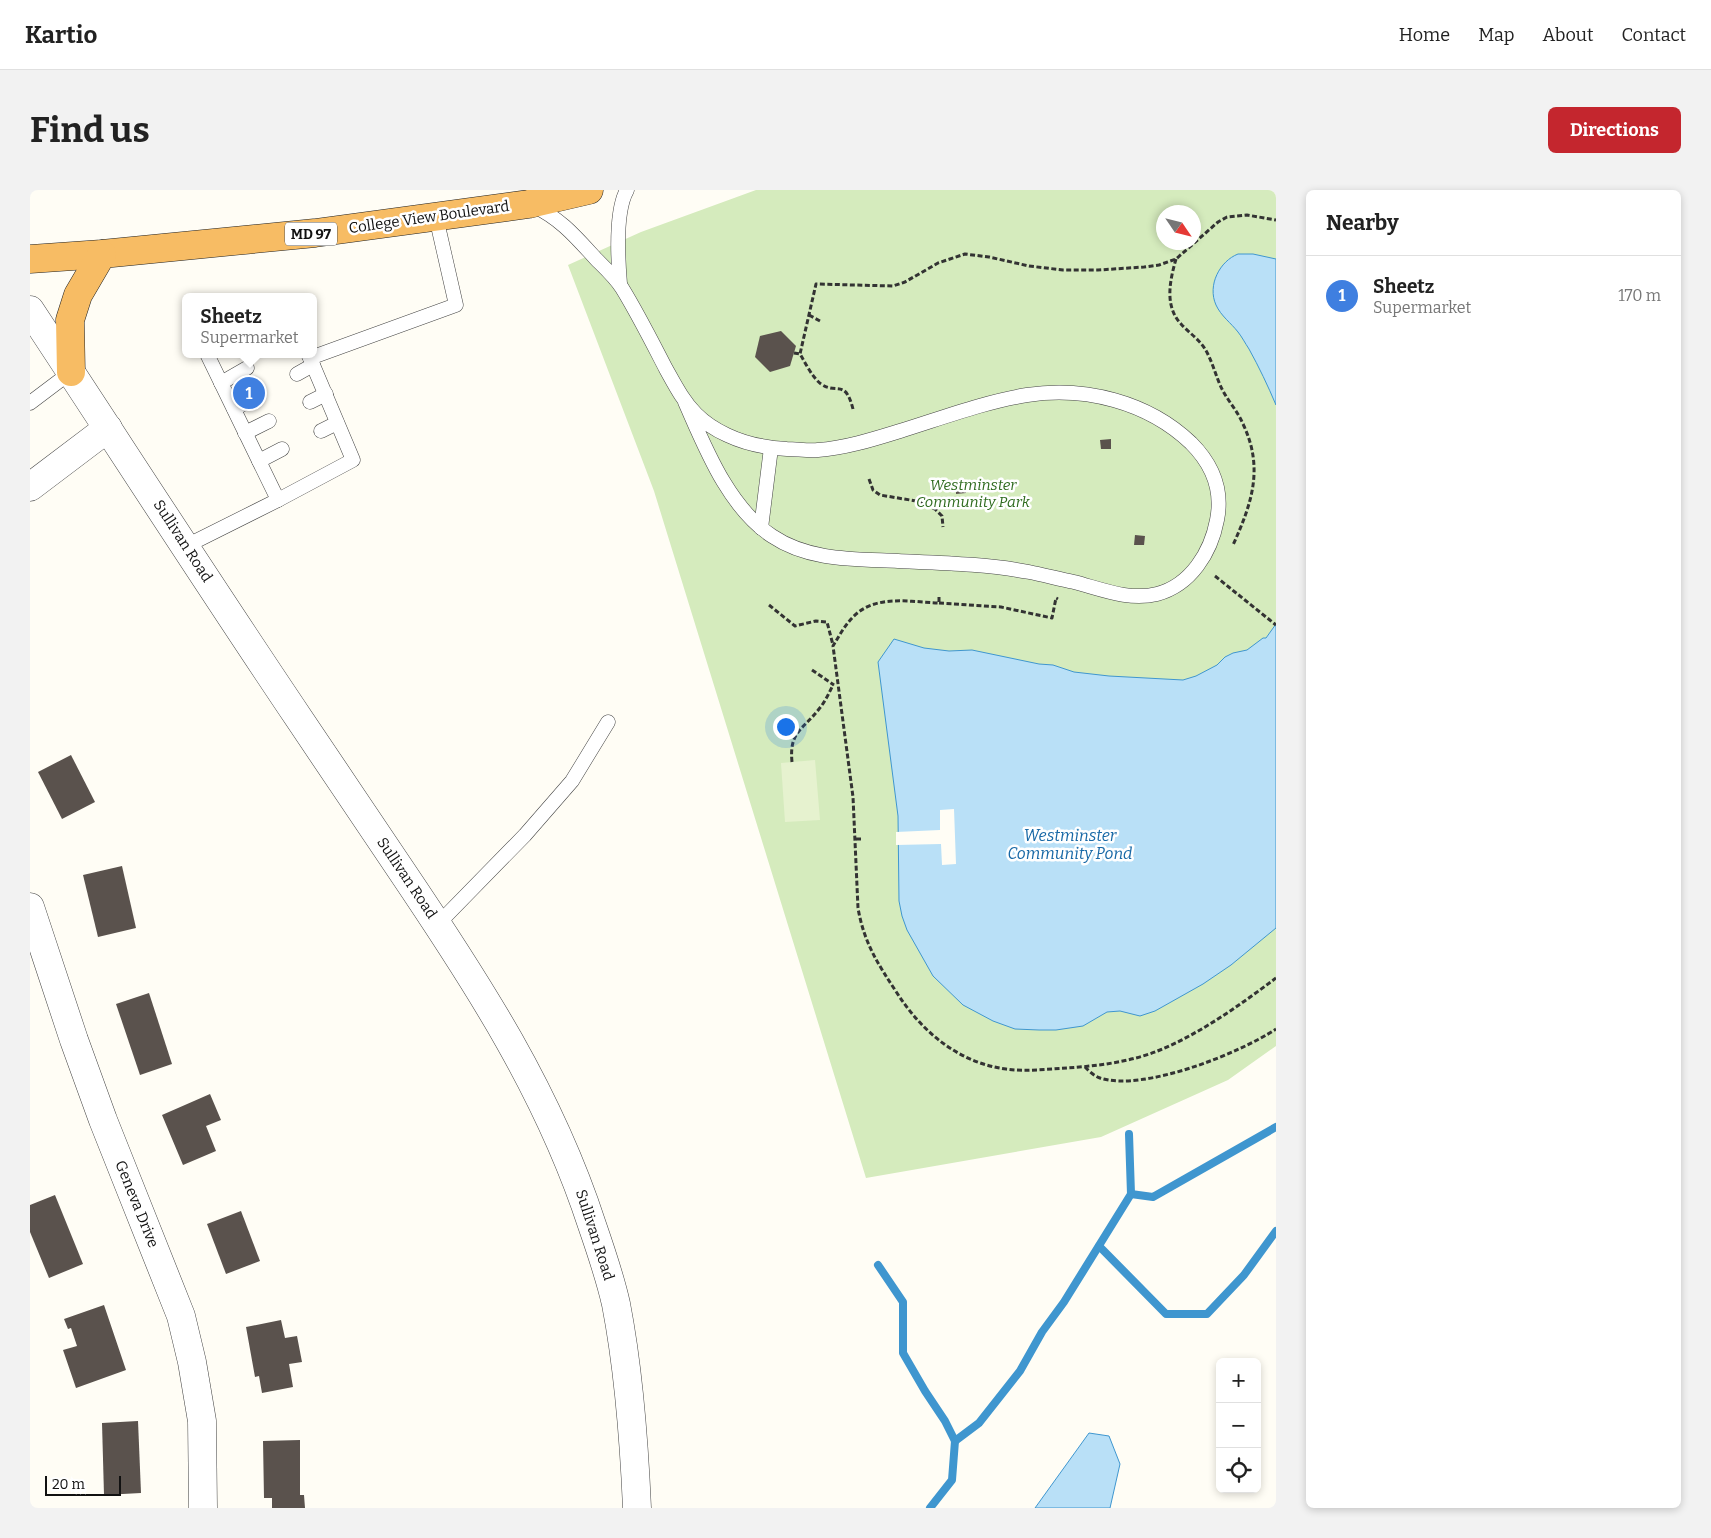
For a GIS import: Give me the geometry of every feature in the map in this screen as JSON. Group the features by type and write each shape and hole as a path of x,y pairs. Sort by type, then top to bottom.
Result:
{"highway":[{"name":"College View Boulevard","path":"30,259 102,254 315,233 529,204 589,190"},
{"path":"71,372 70,320 78,294 102,254"}],"street":[{"name":"Sullivan Road","path":"30,310 281,692 438,924 521,1060 558,1135 583,1196 600,1247 617,1311 632,1416 637,1508"},
{"path":"30,487 108,428"},
{"name":"Geneva Drive","path":"30,907 103,1120 181,1316 192,1362 202,1421 203,1508"}],"lane":[{"path":"620,284 617,257 622,206 627,190"},
{"path":"529,204 547,212 564,224 620,284 685,402 708,453 724,481 742,507 761,528 782,542 806,552 831,558 988,566 1032,573 1128,596 1142,596 1170,589 1194,570 1210,546 1219,508 1219,495 1212,472 1198,450 1185,438 1143,410 1123,402 1088,395 1030,394 990,404 861,443 817,450 772,448 751,444 720,432 706,423 685,402"},
{"path":"317,356 456,305 436,217"},
{"path":"209,358 278,500"},
{"path":"186,546 353,460 310,359 297,374"},
{"path":"221,383 247,368"},
{"path":"30,403 71,372"},
{"path":"310,402 326,394"},
{"path":"234,409 258,396"},
{"path":"245,433 269,421"},
{"path":"321,431 338,423"},
{"path":"761,528 772,448"},
{"path":"259,460 282,449"},
{"path":"438,924 518,841 572,781 608,722"}],"path":[{"path":"800,354 816,284 893,286 905,282 938,263 965,254 1029,266 1063,270 1130,269 1159,265 1176,259 1218,222 1227,217 1247,215 1276,220"},
{"path":"1176,259 1171,277 1170,295 1174,315 1206,351 1223,392 1243,424 1252,449 1254,470 1252,496 1232,547"},
{"path":"809,315 820,320"},
{"path":"794,353 800,354 820,383 825,386 841,389 847,393 853,409"},
{"path":"869,479 873,490 880,495 916,501 935,509 942,516 943,527"},
{"path":"1209,582 1220,568"},
{"path":"1214,575 1275,624"},
{"path":"939,596 939,603"},
{"path":"833,646 851,619 868,606 876,603 900,601 1001,607 1052,618 1056,598 1063,600"},
{"path":"769,605 795,626 816,621 827,622 833,646 849,756 856,839 858,908 866,943 916,1019 949,1048 976,1062 1007,1069 1022,1070 1084,1066 1148,1054 1171,1045 1215,1020 1276,978"},
{"path":"812,670 833,685 839,684"},
{"path":"792,762 791,746 798,732 819,709 833,685"},
{"path":"856,839 861,839"},
{"path":"1084,1066 1100,1078 1139,1080 1176,1072 1224,1057 1265,1038 1276,1029"}],"green space":[{"name":"Westminster Community Park","path":"756,190 1276,190 1276,1046 1228,1080 1101,1137 866,1178 654,491 568,265 641,232"},
{"path":"815,760 820,820 785,822 781,763"}],"water":[{"path":"1238,254 1253,254 1276,259 1276,405 1249,349 1216,305 1213,290 1217,275 1226,262"},
{"name":"Westminster Community Pond","path":"1276,624 1276,928 1231,965 1203,984 1155,1011 1140,1016 1120,1011 1107,1012 1083,1026 1056,1030 1015,1029 993,1021 963,1005 933,976 907,930 899,901 898,816 878,662 894,639 924,648 949,651 972,650 1039,664 1053,665 1074,672 1183,680 1196,676 1217,665 1225,657 1233,653 1247,650 1263,638 1266,638"},
{"path":"1089,1433 1109,1436 1120,1464 1110,1508 1035,1508"}],"pier":[{"path":"954,809 956,864 942,865 941,844 896,845 896,832 940,830 940,810"}],"building":[{"path":"781,331 796,346 790,366 770,372 755,357 760,336"},
{"path":"1111,439 1111,449 1101,449 1100,440"},
{"path":"956,484 966,484 966,493 956,494"},
{"path":"1135,535 1145,536 1144,545 1134,545"},
{"path":"71,755 95,802 62,819 38,772"},
{"path":"122,866 136,928 98,937 83,875"},
{"path":"149,993 172,1064 140,1075 116,1004"},
{"path":"210,1094 221,1120 206,1126 216,1151 183,1165 162,1115"},
{"path":"55,1195 83,1264 49,1278 30,1232 30,1205"},
{"path":"241,1211 260,1261 226,1274 207,1224"},
{"path":"104,1305 126,1370 76,1388 63,1350 77,1346 71,1328 68,1329 64,1319"},
{"path":"281,1320 285,1338 297,1336 302,1362 289,1364 293,1387 262,1393 259,1376 255,1377 246,1327"},
{"path":"138,1421 141,1493 104,1495 102,1423"},
{"path":"300,1440 300,1495 304,1495 305,1508 272,1508 272,1498 264,1498 263,1441"}],"waterway":[{"path":"1131,1194 1153,1197 1276,1127"},
{"path":"955,1441 979,1423 1020,1371 1042,1332 1064,1302 1131,1194 1129,1134"},
{"path":"1099,1246 1166,1314 1207,1314 1244,1275 1276,1231"},
{"path":"878,1265 903,1302 903,1353 945,1421 955,1441 952,1480 930,1508"}],"place":[{"name":"Sheetz","path":"249,393"}]}
